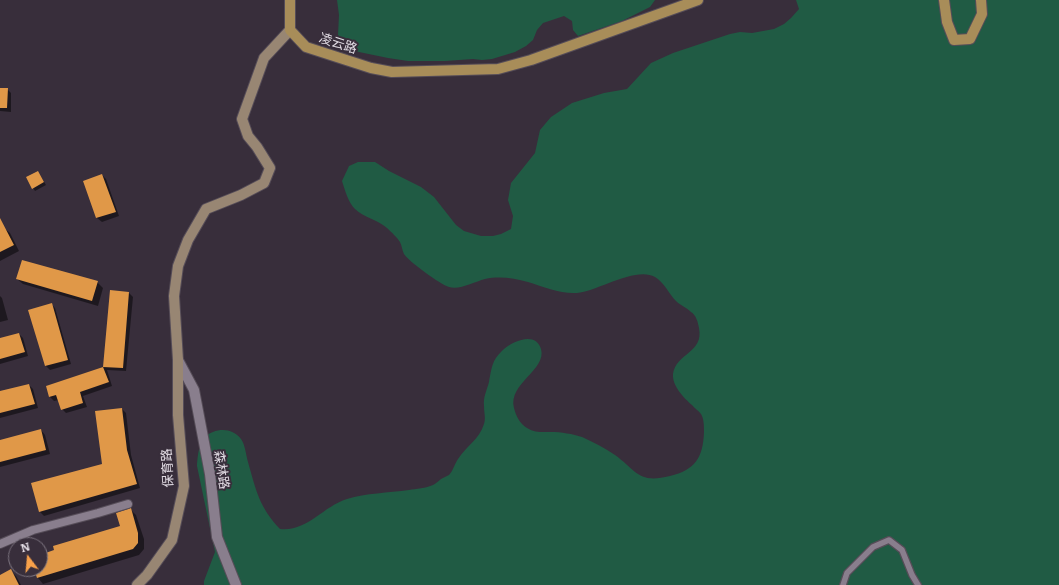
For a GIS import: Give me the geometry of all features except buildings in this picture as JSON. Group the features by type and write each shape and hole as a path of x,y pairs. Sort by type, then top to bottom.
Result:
{"main road":[{"path":"178,360 174,296 178,266 188,240 206,209 241,195 264,182 270,168 248,136 242,119 264,58 290,30 290,0"},
{"name":"凌云路","path":"290,30 306,48 371,68 392,72 498,69 532,60 698,0"},
{"path":"944,0 947,22 954,40 970,39 982,14 981,0"},
{"name":"保育路","path":"137,585 147,575 172,540 184,486 178,416 178,360"}],"street":[{"name":"森林路","path":"178,360 194,390 210,474 217,537 236,585"},
{"path":"0,544 33,530 128,504"}],"lane":[{"path":"843,585 847,573 872,546 889,540 902,550 912,575 918,585"}],"green space":[{"path":"337,0 655,0 650,7 622,21 578,36 573,30 572,21 564,16 543,23 537,30 533,40 526,46 515,52 492,59 408,61 359,52 351,49 338,35 339,15"},
{"path":"796,0 1059,0 1059,585 204,585 204,581 215,552 197,466 200,446 208,434 224,430 232,432 241,439 244,444 256,490 267,513 280,529 298,527 330,507 347,499 369,494 427,487 449,475 461,454 482,430 485,420 485,397 495,360 508,346 524,339 534,340 541,349 541,357 538,364 521,384 514,399 514,408 520,422 530,430 563,433 582,437 611,452 634,471 644,477 659,478 670,476 686,470 696,462 702,449 704,432 702,416 676,387 673,374 679,361 694,348 697,343 699,328 694,315 676,301 658,279 647,274 638,275 577,293 558,291 523,281 501,278 490,278 458,287 449,287 417,267 406,257 400,242 387,228 355,209 349,199 342,181 349,166 358,162 375,162 389,171 421,187 434,197 456,225 464,231 481,236 501,234 511,229 513,216 508,200 511,183 535,153 540,130 551,117 572,103 604,93 627,89 651,63 673,53 730,34 740,32 752,33 774,29 784,24 799,9"}]}
